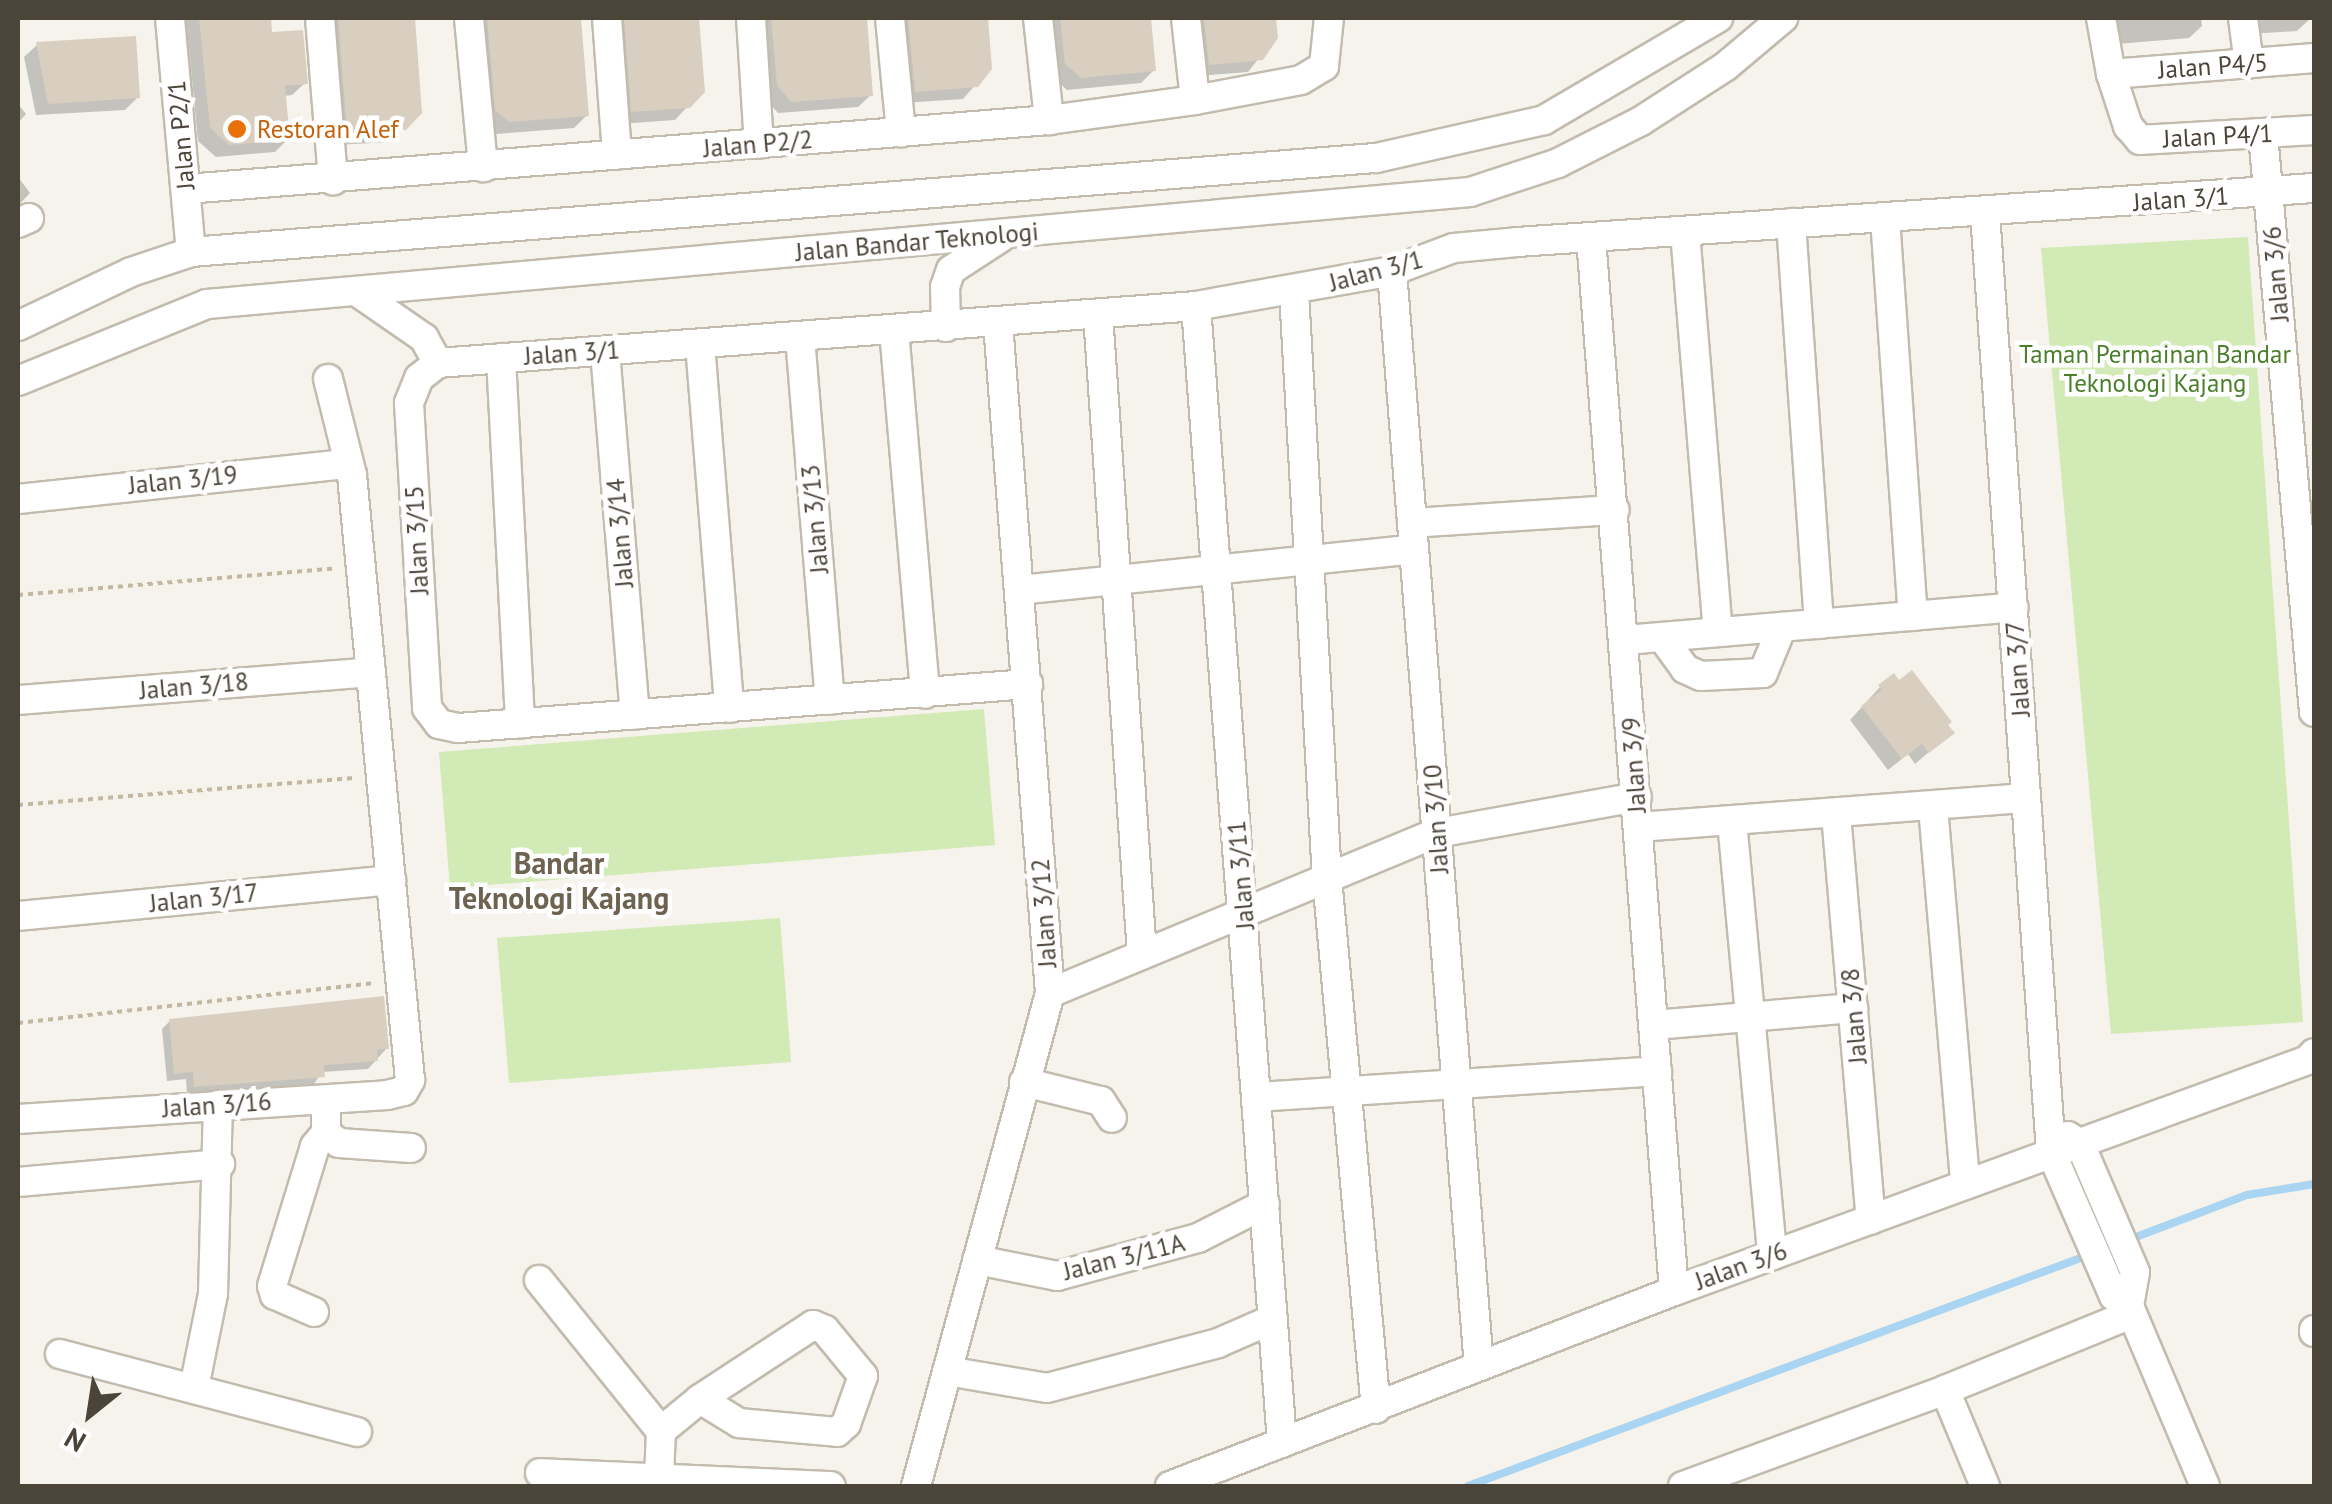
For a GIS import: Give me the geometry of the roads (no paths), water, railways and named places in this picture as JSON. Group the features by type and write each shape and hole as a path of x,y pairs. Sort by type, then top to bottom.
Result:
{"street":[{"name":"Jalan P2/1","path":"170,18 191,252"},
{"path":"320,18 334,180"},
{"path":"468,18 483,167"},
{"path":"607,18 617,155"},
{"path":"751,18 759,144"},
{"path":"890,18 901,132"},
{"path":"1038,18 1049,120"},
{"path":"1186,18 1194,100"},
{"name":"Jalan P2/2","path":"186,189 1049,120 1194,100 1301,80 1324,66 1328,18"},
{"name":"Jalan Bandar Teknologi","path":"18,326 131,272 191,252 1376,158 1544,120 1718,18"},
{"name":"Jalan Bandar Teknologi","path":"18,382 208,304 1470,192 1558,163 1642,121 1726,66 1783,18"},
{"path":"2100,18 2111,74"},
{"path":"2243,18 2249,64"},
{"name":"Jalan P4/5","path":"2111,74 2314,58"},
{"name":"Jalan P4/1","path":"2111,74 2128,126 2140,140 2314,130"},
{"name":"Jalan 3/6","path":"2263,134 2306,498 2314,712"},
{"path":"1059,184 1074,194 1084,210 1084,219 1075,228"},
{"name":"Jalan 3/1","path":"438,363 1196,306 1294,292 1392,271 1454,248 2314,188"},
{"name":"Jalan 3/7","path":"1985,213 2054,1151"},
{"path":"1886,218 1913,616"},
{"path":"1791,223 1819,624"},
{"path":"1685,232 1718,632"},
{"path":"946,327 944,287 951,270 1005,234"},
{"name":"Jalan 3/9","path":"1591,238 1674,1291"},
{"name":"Jalan 3/10","path":"1392,271 1479,1367"},
{"path":"356,291 398,315 424,338 438,363"},
{"path":"1294,292 1327,878 1376,1409"},
{"name":"Jalan 3/11","path":"1196,306 1282,1444"},
{"path":"1098,314 1142,954"},
{"name":"Jalan 3/12","path":"916,1486 1050,993 998,323"},
{"path":"894,330 925,694"},
{"name":"Jalan 3/13","path":"800,337 830,700"},
{"path":"700,344 729,708"},
{"name":"Jalan 3/14","path":"605,352 634,715"},
{"path":"501,358 520,724 1028,684"},
{"name":"Jalan 3/15","path":"438,363 419,378 409,403 427,708 438,724 458,728 520,724"},
{"path":"328,378 348,464 362,567 391,880"},
{"name":"Jalan 3/19","path":"18,499 348,464"},
{"path":"1020,590 1308,560 1413,536 1615,510"},
{"path":"1625,640 2014,607"},
{"path":"1662,637 1685,669 1701,676 1762,673 1782,627"},
{"name":"Jalan 3/18","path":"18,700 371,672"},
{"path":"1050,993 1437,834 1637,797"},
{"path":"1639,828 2026,798"},
{"path":"1933,807 1965,1184"},
{"name":"Jalan 3/8","path":"1836,814 1871,1218"},
{"path":"1732,821 1772,1255"},
{"name":"Jalan 3/17","path":"18,916 391,880"},
{"name":"Jalan 3/16","path":"18,1118 404,1091 410,1080 391,880"},
{"path":"1654,1025 1853,1008"},
{"name":"Jalan 3/6","path":"1170,1486 1674,1291 2308,1060 2314,1053"},
{"path":"1258,1097 1658,1072"},
{"path":"1024,1082 1102,1101 1112,1118"},
{"path":"314,1312 275,1294 272,1286 314,1146 326,1133 326,1098"},
{"path":"194,1388 213,1294 220,1164 218,1105"},
{"path":"326,1133 339,1143 411,1148"},
{"path":"2080,1144 2126,1294"},
{"path":"2054,1151 2126,1294 2206,1486"},
{"path":"18,1182 220,1164"},
{"name":"Jalan 3/11A","path":"976,1260 1057,1276 1198,1238 1266,1204"},
{"path":"539,1280 661,1432 659,1478"},
{"path":"1683,1486 1945,1390 2126,1294"},
{"path":"947,1371 1047,1388 1218,1343 1273,1319"},
{"path":"661,1432 700,1399 813,1324 825,1330 863,1376 846,1424 838,1432 739,1423 700,1399"},
{"path":"60,1354 357,1432"},
{"path":"1945,1390 1985,1486"},
{"path":"1753,1460 1764,1486"},
{"path":"540,1472 831,1486"}],"waterway":[{"path":"2128,1240 2247,1195 2314,1184"},
{"path":"1468,1486 2091,1254"}],"place":[{"name":"Restoran Alef","path":"237,129"}],"district":[{"name":"Bandar Teknologi Kajang","path":"559,880"}],"park label":[{"name":"Taman Permainan Bandar Teknologi Kajang","path":"2155,370"}]}
